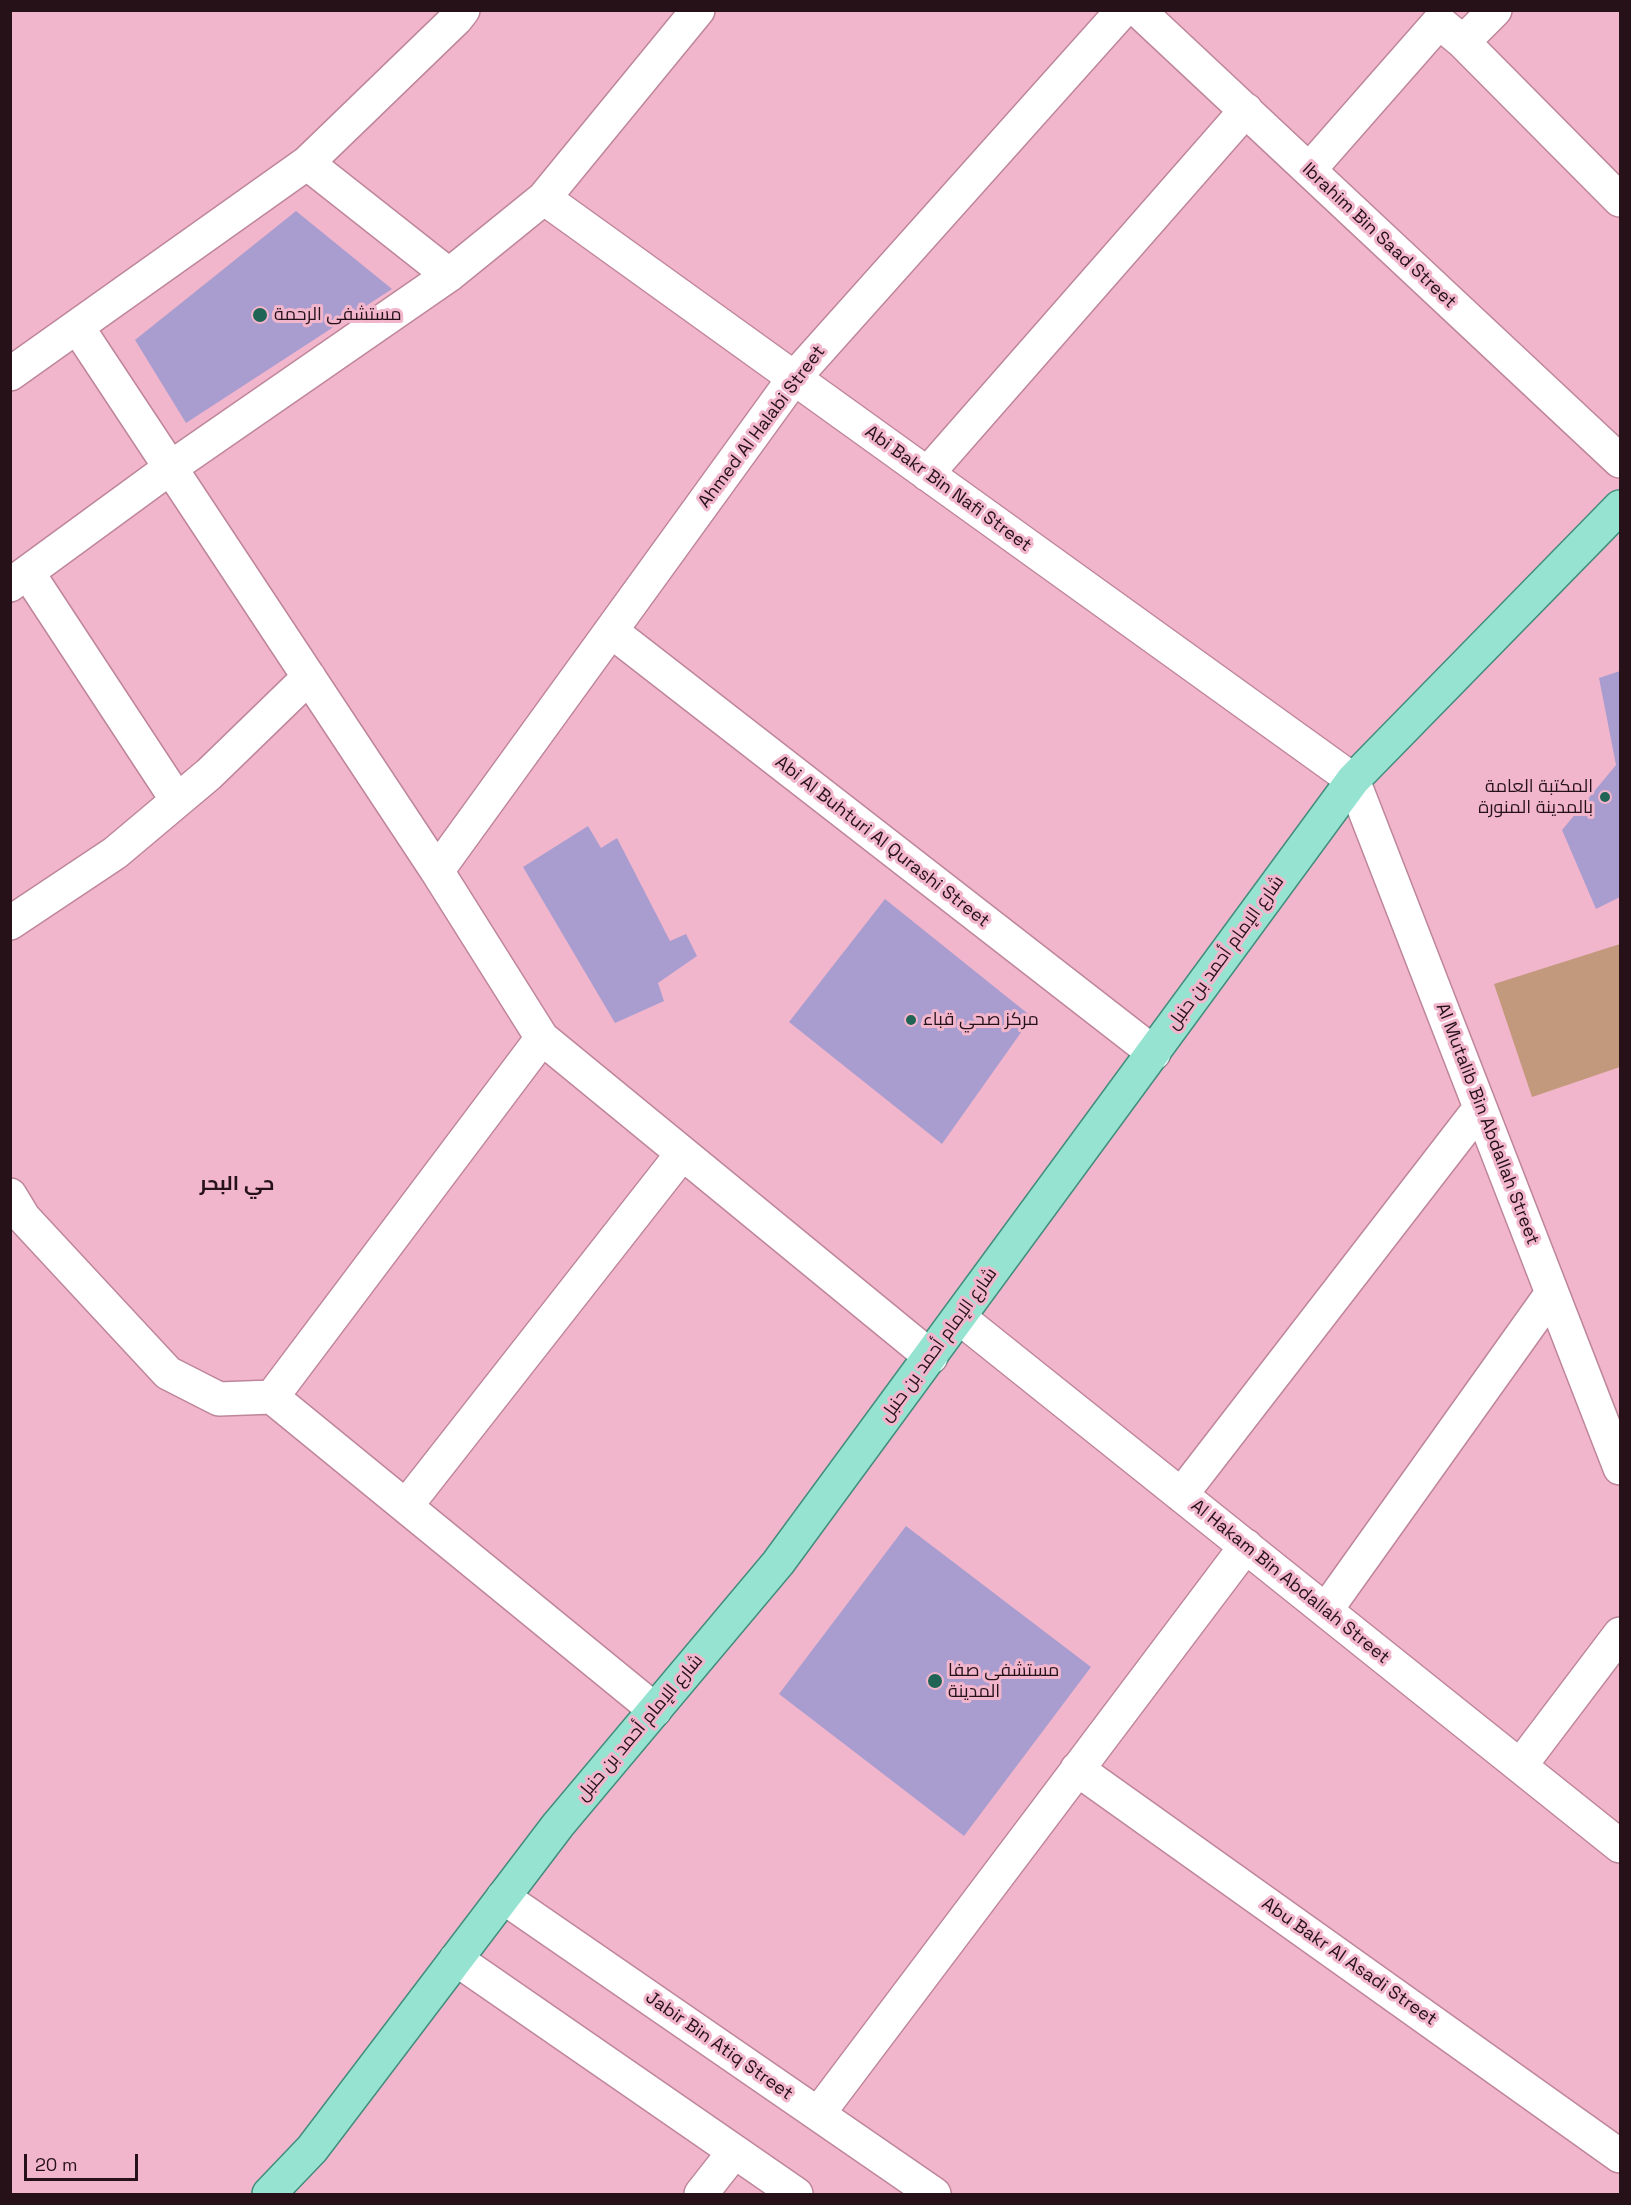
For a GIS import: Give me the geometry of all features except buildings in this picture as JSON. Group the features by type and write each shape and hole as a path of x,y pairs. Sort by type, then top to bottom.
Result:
{"main road":[{"name":"شارع الإمام أحمد بن حنبل","path":"268,2194 312,2149 558,1825 778,1563 1353,780 1620,507"}],"street":[{"path":"10,374 307,164 456,20 463,10"},
{"path":"177,800 19,579 170,468 448,275 544,198 698,10"},
{"name":"Ahmed Al Halabi Street","path":"437,871 794,378 1123,10"},
{"name":"Ibrahim Bin Saad Street","path":"1138,10 1620,461"},
{"path":"1463,42 1495,10"},
{"path":"1309,170 1439,21 1463,42 1620,200"},
{"path":"927,474 1246,110"},
{"path":"307,164 448,275"},
{"name":"Abi Bakr Bin Nafi Street","path":"544,198 1353,780"},
{"path":"78,328 437,871 542,1038 931,1357"},
{"name":"Abi Al Buhturi Al Qurashi Street","path":"611,631 1154,1053"},
{"path":"10,923 115,853 209,774 309,677"},
{"name":"Al Mutalib Bin Abdallah Street","path":"1353,780 1620,1468"},
{"path":"272,1397 542,1038"},
{"path":"1180,1495 1480,1108"},
{"path":"406,1506 682,1154"},
{"path":"10,1195 24,1218 168,1372 219,1399 272,1397 655,1710"},
{"path":"1326,1610 1552,1293"},
{"name":"Al Hakam Bin Abdallah Street","path":"960,1318 1620,1846"},
{"path":"818,2114 1246,1546"},
{"path":"1520,1766 1620,1634"},
{"name":"Abu Bakr Al Asadi Street","path":"1077,1769 1620,2156"},
{"name":"Jabir Bin Atiq Street","path":"503,1897 934,2194"},
{"path":"456,1959 796,2194"},
{"path":"701,2194 734,2152"}],"shaded area":[{"path":"1620,944 1620,1067 1532,1097 1494,984"}],"place":[{"name":"مستشفى الرحمة","path":"260,315"},
{"name":"المكتبة العامة بالمدينة المنورة","path":"1605,797"},
{"name":"مركز صحي قباء","path":"911,1020"},
{"name":"مستشفی صفا المدینة","path":"935,1681"}],"district":[{"name":"حي البحر","path":"237,1185"}]}
